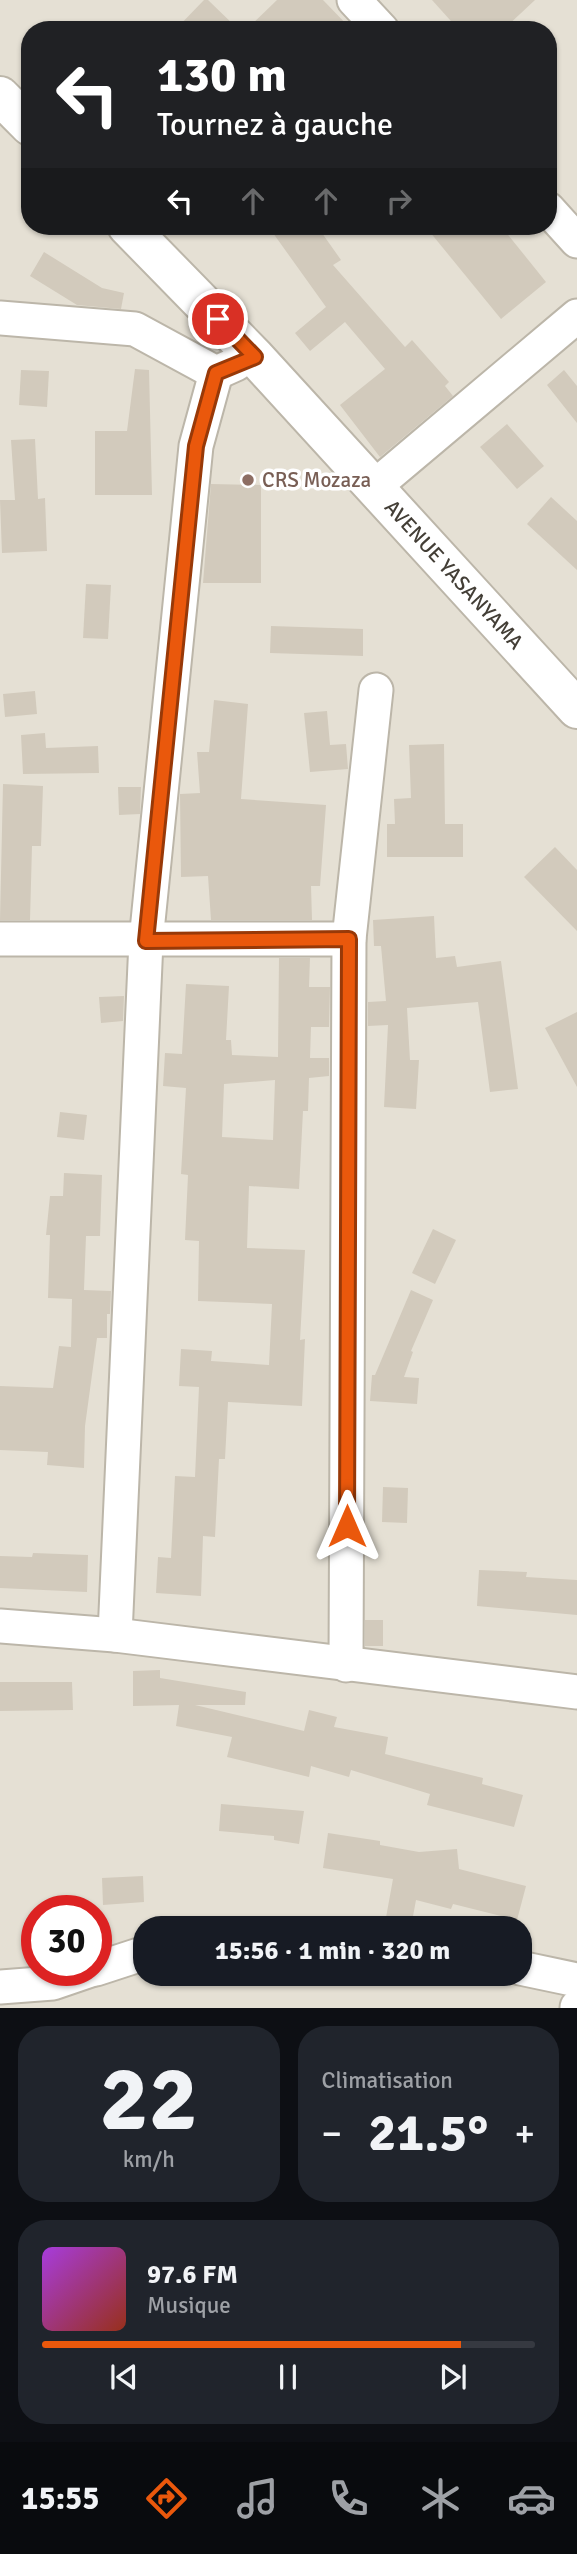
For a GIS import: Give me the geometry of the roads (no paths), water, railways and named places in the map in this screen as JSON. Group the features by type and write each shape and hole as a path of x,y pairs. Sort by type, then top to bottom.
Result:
{"street":[{"path":"354,0 374,21"},
{"path":"0,96 21,117"},
{"path":"557,219 577,241"},
{"name":"AVENUE YASANYAMA","path":"136,235 255,357 577,709"},
{"path":"374,487 577,316"},
{"path":"0,318 135,329 216,373"},
{"path":"216,373 255,357"},
{"path":"115,1635 146,941 196,446 216,373"},
{"path":"346,1665 349,939 376,690"},
{"path":"0,939 349,939"},
{"path":"0,1626 115,1635 577,1692"},
{"path":"112,1964 133,1957"},
{"path":"532,1971 577,1980"},
{"path":"0,1987 21,1985"}],"place":[{"name":"CRS Mozaza","path":"248,480"}]}
